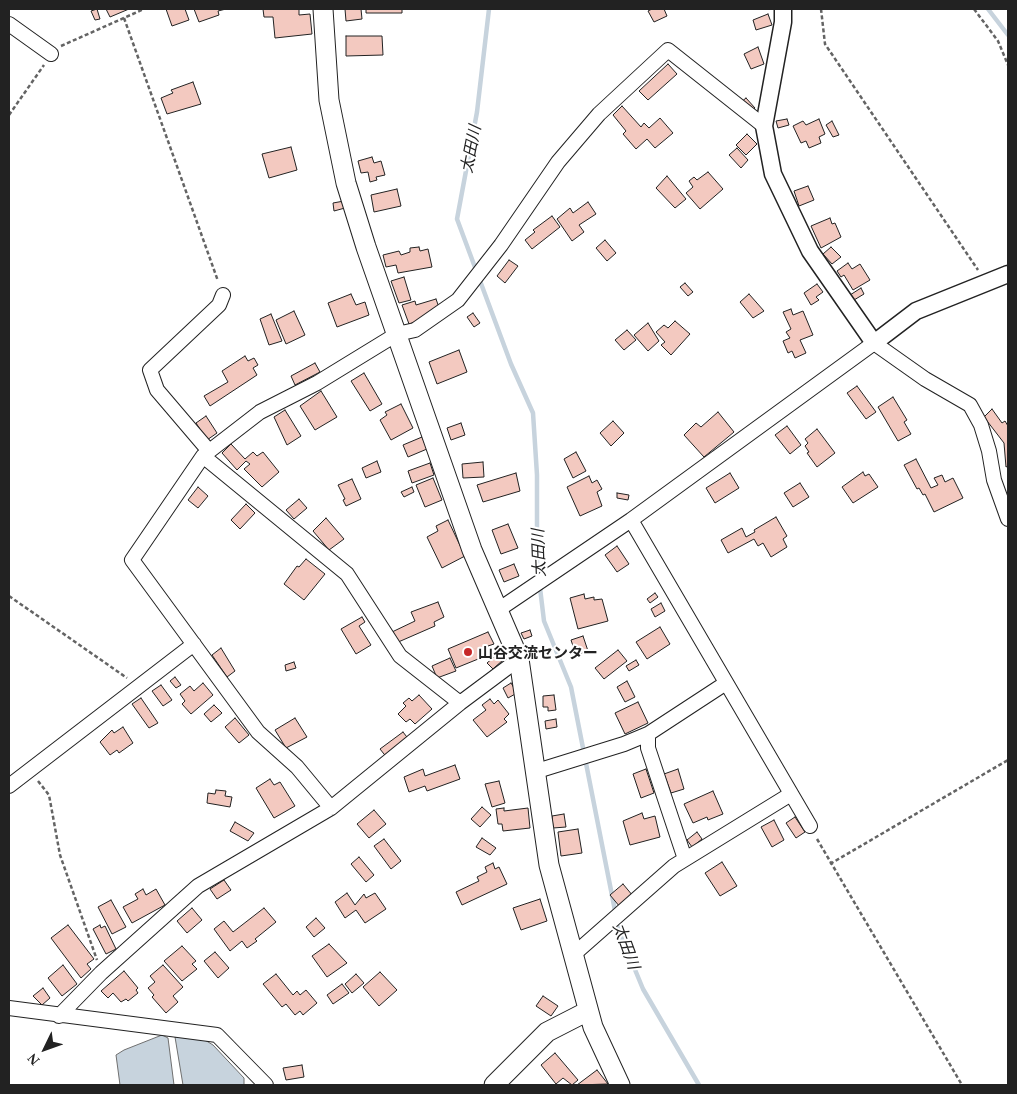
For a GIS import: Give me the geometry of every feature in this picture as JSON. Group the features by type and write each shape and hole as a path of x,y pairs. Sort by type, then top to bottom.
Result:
{"main road":[{"path":"323,9 329,100 346,183 472,550 519,659 537,770 549,865 593,1027 620,1085"},
{"path":"494,1085 546,1032 588,1011"}],"street":[{"path":"783,9 784,22 764,126 772,174 810,251 874,343 926,379 970,406 981,426 989,451 994,480 1008,519"},
{"path":"9,24 51,54"},
{"path":"331,808 297,767 258,732 132,560 206,454 260,412 318,383 397,334 415,330 458,300 501,244 558,162 599,114 668,50 764,126"},
{"path":"498,610 631,520 916,311 1008,274"},
{"path":"223,295 219,305 150,370 157,390 206,454 347,574 400,656 460,703"},
{"path":"631,520 810,826"},
{"path":"9,786 194,644"},
{"path":"59,1016 102,973 198,886 331,808 460,703 519,659"},
{"path":"537,770 624,744 648,734 726,683"},
{"path":"648,734 648,748 685,859"},
{"path":"573,955 674,866 791,794"},
{"path":"9,1008 217,1035 266,1085"}],"path":[{"path":"9,115 51,54 65,42 144,9"},
{"path":"821,9 825,44 987,283"},
{"path":"974,9 998,42 1008,64"},
{"path":"124,18 223,295"},
{"path":"9,596 139,686"},
{"path":"830,864 1008,760"},
{"path":"30,771 49,795 60,855 102,973"},
{"path":"810,826 830,864 962,1085"}],"shaded area":[{"path":"162,1035 168,1038 174,1085 120,1085 116,1055"},
{"path":"175,1037 200,1037 213,1045 244,1078 244,1085 183,1085"}],"building":[{"path":"97,9 100,19 95,20 91,11"},
{"path":"106,9 129,9 110,17"},
{"path":"166,9 185,9 189,20 172,26"},
{"path":"194,9 226,9 218,11 219,15 199,22"},
{"path":"263,9 299,9 299,15 310,14 312,34 275,38 273,17 264,17"},
{"path":"345,9 361,9 362,19 346,21"},
{"path":"366,9 402,9 402,13 366,13"},
{"path":"664,9 667,16 654,22 648,11"},
{"path":"768,14 772,25 756,30 753,20"},
{"path":"346,36 382,36 383,55 346,56"},
{"path":"758,47 764,64 751,69 744,54"},
{"path":"668,64 677,74 648,100 639,91"},
{"path":"193,82 201,104 167,114 161,98 173,93 171,90"},
{"path":"746,98 755,108 749,113 740,103"},
{"path":"622,106 641,127 644,123 649,128 660,118 673,133 655,148 647,139 636,149 623,134 626,131 613,115"},
{"path":"787,119 789,125 778,128 776,121"},
{"path":"819,119 825,134 819,137 821,143 809,148 806,141 801,143 793,126 803,121 806,125"},
{"path":"832,121 839,135 833,137 826,125"},
{"path":"747,134 757,144 746,155 736,145"},
{"path":"291,147 297,170 269,178 262,154"},
{"path":"737,148 748,160 741,168 729,155"},
{"path":"372,157 374,163 381,161 385,175 376,177 377,180 370,182 368,172 361,173 358,161"},
{"path":"708,172 723,189 700,209 686,193 693,187 689,181 694,177 697,180"},
{"path":"667,176 686,199 675,208 656,188"},
{"path":"808,186 814,200 799,206 794,191"},
{"path":"397,189 401,206 374,212 371,195"},
{"path":"344,201 345,208 334,211 333,203"},
{"path":"588,202 596,214 579,225 584,232 572,241 557,219 570,208 573,213"},
{"path":"552,216 560,227 532,249 525,240 535,232 533,230"},
{"path":"830,218 832,224 835,223 841,237 821,248 811,226"},
{"path":"605,240 616,253 607,261 596,248"},
{"path":"419,247 420,251 428,249 432,267 398,273 396,265 386,267 383,255 399,251 401,255 410,252 410,248"},
{"path":"831,247 841,257 832,264 823,254"},
{"path":"509,260 518,266 505,283 497,276"},
{"path":"848,263 852,269 860,264 870,280 853,290 844,275 841,277 837,271"},
{"path":"404,277 411,300 399,303 391,281"},
{"path":"685,283 693,292 688,296 680,287"},
{"path":"817,284 823,292 816,297 819,300 811,305 804,293"},
{"path":"861,288 864,294 854,300 850,295"},
{"path":"351,294 356,305 365,302 369,315 337,327 328,303"},
{"path":"749,294 764,311 753,318 740,302"},
{"path":"436,299 441,313 409,324 402,305 415,301 416,305"},
{"path":"791,309 793,315 803,311 813,335 800,340 806,353 795,358 792,351 788,353 783,341 790,338 786,332 791,329 783,312"},
{"path":"294,311 305,335 286,344 276,320"},
{"path":"473,313 480,323 474,327 467,317"},
{"path":"271,314 282,341 269,345 260,319"},
{"path":"675,321 690,334 671,355 661,345 665,342 656,332 664,325 668,328"},
{"path":"648,323 659,341 648,351 634,335"},
{"path":"627,330 636,340 624,350 615,340"},
{"path":"459,350 467,372 437,384 429,362"},
{"path":"245,356 248,361 254,358 258,365 253,368 257,375 210,406 204,396 228,382 222,371"},
{"path":"315,363 320,372 295,385 291,376"},
{"path":"364,373 382,404 370,411 351,381"},
{"path":"857,386 876,412 866,419 847,393"},
{"path":"321,391 337,417 315,430 300,406"},
{"path":"893,397 907,420 904,422 911,434 898,441 878,407"},
{"path":"401,404 413,428 391,440 380,420 387,415 385,412"},
{"path":"992,409 1002,423 1005,421 1008,426 1008,466 1006,467 1004,443 984,417"},
{"path":"285,410 301,436 287,445 274,417"},
{"path":"718,412 734,432 704,457 684,435 696,423 701,427"},
{"path":"206,416 217,433 207,440 196,423"},
{"path":"613,421 624,433 611,446 600,433"},
{"path":"461,423 465,435 451,440 447,428"},
{"path":"787,426 801,445 790,454 775,435"},
{"path":"817,429 835,453 817,467 807,453 809,452 805,446 808,443 805,439"},
{"path":"422,437 427,449 408,457 403,445"},
{"path":"231,444 245,459 253,452 257,456 263,452 279,472 262,487 244,469 250,464 246,461 237,470 222,453"},
{"path":"576,452 586,471 573,478 564,459"},
{"path":"916,459 931,488 938,485 934,478 942,475 945,482 953,478 963,498 934,512 925,494 923,495 919,488 917,489 904,465"},
{"path":"377,461 381,472 366,478 362,468"},
{"path":"483,462 484,477 463,478 462,464"},
{"path":"430,463 434,475 412,483 408,471"},
{"path":"863,472 865,476 869,474 878,487 853,503 842,487"},
{"path":"516,473 520,491 483,502 477,485"},
{"path":"730,473 739,488 715,503 706,488"},
{"path":"589,476 592,483 597,480 602,489 597,492 602,506 580,516 567,487"},
{"path":"433,478 442,500 425,507 416,485"},
{"path":"352,479 361,499 346,506 343,500 345,499 338,485"},
{"path":"800,483 809,497 793,507 784,493"},
{"path":"198,487 208,496 198,508 188,500"},
{"path":"412,487 414,492 404,497 401,492"},
{"path":"617,493 629,495 628,500 617,498"},
{"path":"299,499 307,508 294,519 286,510"},
{"path":"246,504 255,513 240,529 231,520"},
{"path":"776,517 787,536 783,539 787,547 771,557 763,543 758,546 754,539 728,553 721,540 742,528 746,537"},
{"path":"326,518 344,539 329,550 313,531"},
{"path":"448,520 465,556 442,568 427,537 438,531 436,526"},
{"path":"508,524 518,548 501,554 492,530"},
{"path":"617,546 629,564 617,572 605,555"},
{"path":"306,559 325,574 304,600 284,584 297,566 299,567"},
{"path":"514,564 519,576 504,582 499,570"},
{"path":"655,593 658,597 650,603 647,599"},
{"path":"584,594 585,599 594,597 594,600 602,599 608,621 578,629 570,598"},
{"path":"438,602 444,617 434,622 435,626 396,643 392,632 415,621 411,612"},
{"path":"661,603 665,611 655,617 651,609"},
{"path":"362,617 365,622 359,626 371,645 356,654 341,629"},
{"path":"660,627 670,644 647,659 636,642"},
{"path":"530,630 532,636 524,639 521,633"},
{"name":"山谷交流センター","path":"488,632 494,644 485,647 488,655 456,668 448,649"},
{"path":"583,636 588,651 576,655 571,640"},
{"path":"221,648 235,671 227,677 212,655"},
{"path":"618,650 627,661 604,679 595,668"},
{"path":"499,653 504,659 493,669 487,663"},
{"path":"450,658 456,671 437,678 432,666"},
{"path":"636,660 639,665 629,671 626,666"},
{"path":"294,662 296,668 286,671 285,665"},
{"path":"175,677 181,685 176,688 170,681"},
{"path":"627,681 635,697 625,702 617,687"},
{"path":"203,683 213,695 191,714 182,704 185,701 180,694 190,686 194,691"},
{"path":"511,683 517,693 508,698 503,688"},
{"path":"161,685 172,700 163,706 152,691"},
{"path":"419,695 432,709 415,724 410,719 406,722 398,714 406,706 403,703 409,698 412,701"},
{"path":"554,695 556,710 548,711 548,707 543,707 543,696"},
{"path":"141,698 158,723 149,728 132,704"},
{"path":"490,699 494,704 498,700 509,714 504,719 507,722 487,737 473,720 486,710 482,705"},
{"path":"638,702 648,723 625,734 615,713"},
{"path":"214,705 222,713 211,722 204,714"},
{"path":"235,718 249,735 239,743 225,727"},
{"path":"295,718 307,737 286,748 275,730"},
{"path":"556,719 557,727 546,729 545,721"},
{"path":"123,727 133,743 119,753 117,750 110,755 100,742 112,730 114,733"},
{"path":"403,732 410,741 388,759 380,749"},
{"path":"455,765 460,779 427,791 425,786 409,792 404,777 423,769 425,776"},
{"path":"646,769 654,793 641,798 633,774"},
{"path":"678,769 684,789 671,793 664,774"},
{"path":"270,779 274,785 280,782 295,806 274,818 256,788"},
{"path":"499,781 505,803 492,807 485,784"},
{"path":"216,790 226,791 225,796 232,797 230,807 207,803 208,793 215,794"},
{"path":"713,791 723,814 708,820 707,817 693,823 684,804"},
{"path":"482,807 491,815 480,827 471,819"},
{"path":"504,808 504,811 528,808 530,828 503,831 502,824 498,824 496,809"},
{"path":"374,810 386,824 369,838 357,824"},
{"path":"642,813 644,819 655,816 660,837 630,845 623,821"},
{"path":"564,814 566,827 553,828 552,816"},
{"path":"795,817 805,832 796,838 786,823"},
{"path":"774,820 784,840 772,847 761,827"},
{"path":"235,822 254,833 248,841 230,831"},
{"path":"578,829 582,853 561,856 558,832"},
{"path":"697,832 702,839 692,847 687,840"},
{"path":"482,838 496,848 490,855 476,847"},
{"path":"384,839 401,861 391,869 374,846"},
{"path":"359,857 374,875 366,882 351,864"},
{"path":"722,862 737,886 720,896 705,873"},
{"path":"493,863 495,869 499,867 507,884 462,905 456,892 479,881 477,877 487,872 485,867"},
{"path":"224,880 231,890 217,899 210,889"},
{"path":"623,884 633,896 620,907 610,895"},
{"path":"143,889 146,895 156,889 165,905 132,923 123,907 138,899 135,894"},
{"path":"347,893 355,905 364,894 366,898 375,893 386,909 365,923 356,910 345,918 335,902"},
{"path":"540,899 547,921 521,930 513,908"},
{"path":"111,900 126,927 112,934 98,907"},
{"path":"192,908 202,920 187,933 177,921"},
{"path":"264,908 276,922 247,948 242,941 230,951 214,929 224,921 233,932"},
{"path":"316,918 325,928 314,937 306,927"},
{"path":"68,925 94,959 87,964 91,969 81,978 51,938"},
{"path":"100,925 101,928 105,926 116,949 106,954 93,929"},
{"path":"329,944 347,963 327,977 312,956"},
{"path":"182,946 196,961 192,964 197,969 182,981 164,961"},
{"path":"215,952 229,968 218,978 204,961"},
{"path":"63,965 77,984 62,996 48,978"},
{"path":"163,965 183,987 173,996 178,1002 166,1013 152,997 154,995 148,988 155,982 150,976"},
{"path":"124,971 138,988 136,990 138,993 128,1001 126,999 121,1002 113,993 108,998 101,991"},
{"path":"380,972 397,990 379,1006 363,987"},
{"path":"276,974 293,995 297,991 300,995 306,990 317,1003 303,1015 300,1011 295,1015 286,1004 282,1007 263,984"},
{"path":"356,974 364,983 352,993 345,984"},
{"path":"342,984 349,993 333,1004 327,995"},
{"path":"43,988 50,998 42,1005 33,996"},
{"path":"543,996 558,1006 551,1016 536,1006"},
{"path":"555,1053 578,1080 572,1085 563,1078 556,1084 541,1065"},
{"path":"302,1065 304,1077 286,1080 283,1068"},
{"path":"597,1070 608,1084 577,1085"}],"waterway":[{"name":"太田川","path":"489,9 477,112 457,219 511,364 533,413 537,475 537,563 544,621 571,687 619,931 643,989 699,1085"},
{"path":"988,9 1008,35"}],"place":[{"name":"山谷交流センター","path":"468,652"}]}
